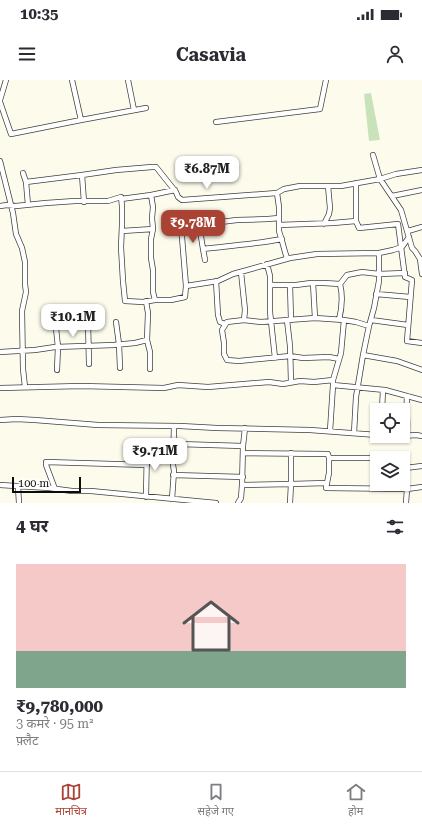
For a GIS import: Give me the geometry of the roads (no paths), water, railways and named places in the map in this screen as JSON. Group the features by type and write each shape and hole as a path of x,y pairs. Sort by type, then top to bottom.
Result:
{"street":[{"path":"6,80 0,101 11,134 146,108"},
{"path":"72,80 81,120"},
{"path":"128,80 134,110"},
{"path":"216,122 320,109 326,80"},
{"path":"373,155 380,179 401,210 412,248 421,259 422,274"},
{"path":"0,161 13,213 16,234 22,248 25,262 26,292 22,311 23,368 25,387"},
{"path":"26,182 116,170 156,167 175,190 178,196 182,200 187,200 277,194 284,189 300,186 342,186 422,170"},
{"path":"23,173 26,182 28,205"},
{"path":"82,175 84,202"},
{"path":"356,183 356,221 359,228 398,224 404,219"},
{"path":"324,224 330,208 328,186"},
{"path":"0,206 74,201 108,201 121,197 121,199 175,190"},
{"path":"392,196 422,190"},
{"path":"277,194 279,231 287,258"},
{"path":"150,195 153,207 151,258 153,270 153,292 155,300"},
{"path":"121,199 121,247 125,301 171,300 184,297 186,286 181,225 248,219 279,218"},
{"path":"279,225 324,224 356,221"},
{"path":"199,224 205,260"},
{"path":"398,224 405,277 412,280 407,341 422,344"},
{"path":"408,231 422,228"},
{"path":"122,231 153,229"},
{"path":"186,286 216,281 233,274 287,258 317,254 379,253 393,250 402,247 409,237"},
{"path":"202,249 244,245 282,239"},
{"path":"354,433 358,387 363,355 379,281 379,253"},
{"path":"267,264 270,276 269,299 275,358"},
{"path":"241,272 245,310 244,320"},
{"path":"340,284 347,275 362,272 379,274 405,273"},
{"path":"216,281 218,315 220,322 225,324"},
{"path":"270,285 313,283 340,284"},
{"path":"313,283 315,318"},
{"path":"330,431 333,382 341,352 342,290 340,284"},
{"path":"290,285 289,320 291,382"},
{"path":"376,294 410,297"},
{"path":"146,301 148,313 150,369"},
{"path":"339,359 329,357 304,358 290,356 227,360 224,354 222,330 227,322 244,320 261,322 315,318 356,322 369,326"},
{"path":"55,319 58,347 56,370"},
{"path":"371,320 408,325"},
{"path":"88,322 89,364"},
{"path":"116,322 120,368"},
{"path":"0,352 135,343 148,340"},
{"path":"363,355 397,361 422,370"},
{"path":"0,388 95,386 164,388 178,385 208,387 269,382 282,384 300,381 333,382 382,390 422,400"},
{"path":"382,390 382,403"},
{"path":"407,403 408,396"},
{"path":"0,420 17,419 98,425 330,431 370,434"},
{"path":"172,499 174,475 174,426"},
{"path":"238,503 241,498 243,477 243,446 245,428"},
{"path":"410,436 422,436"},
{"path":"174,445 243,446"},
{"path":"146,497 147,447"},
{"path":"290,503 291,453"},
{"path":"243,454 328,454 329,473 326,488 370,489"},
{"path":"329,458 370,458"},
{"path":"55,489 46,462 147,465"},
{"path":"410,467 422,466"},
{"path":"174,475 243,477"},
{"path":"242,485 327,483"},
{"path":"0,485 72,491 91,491 216,503"},
{"path":"18,487 19,503"},
{"path":"410,489 422,487"},
{"path":"406,503 407,491"}]}
